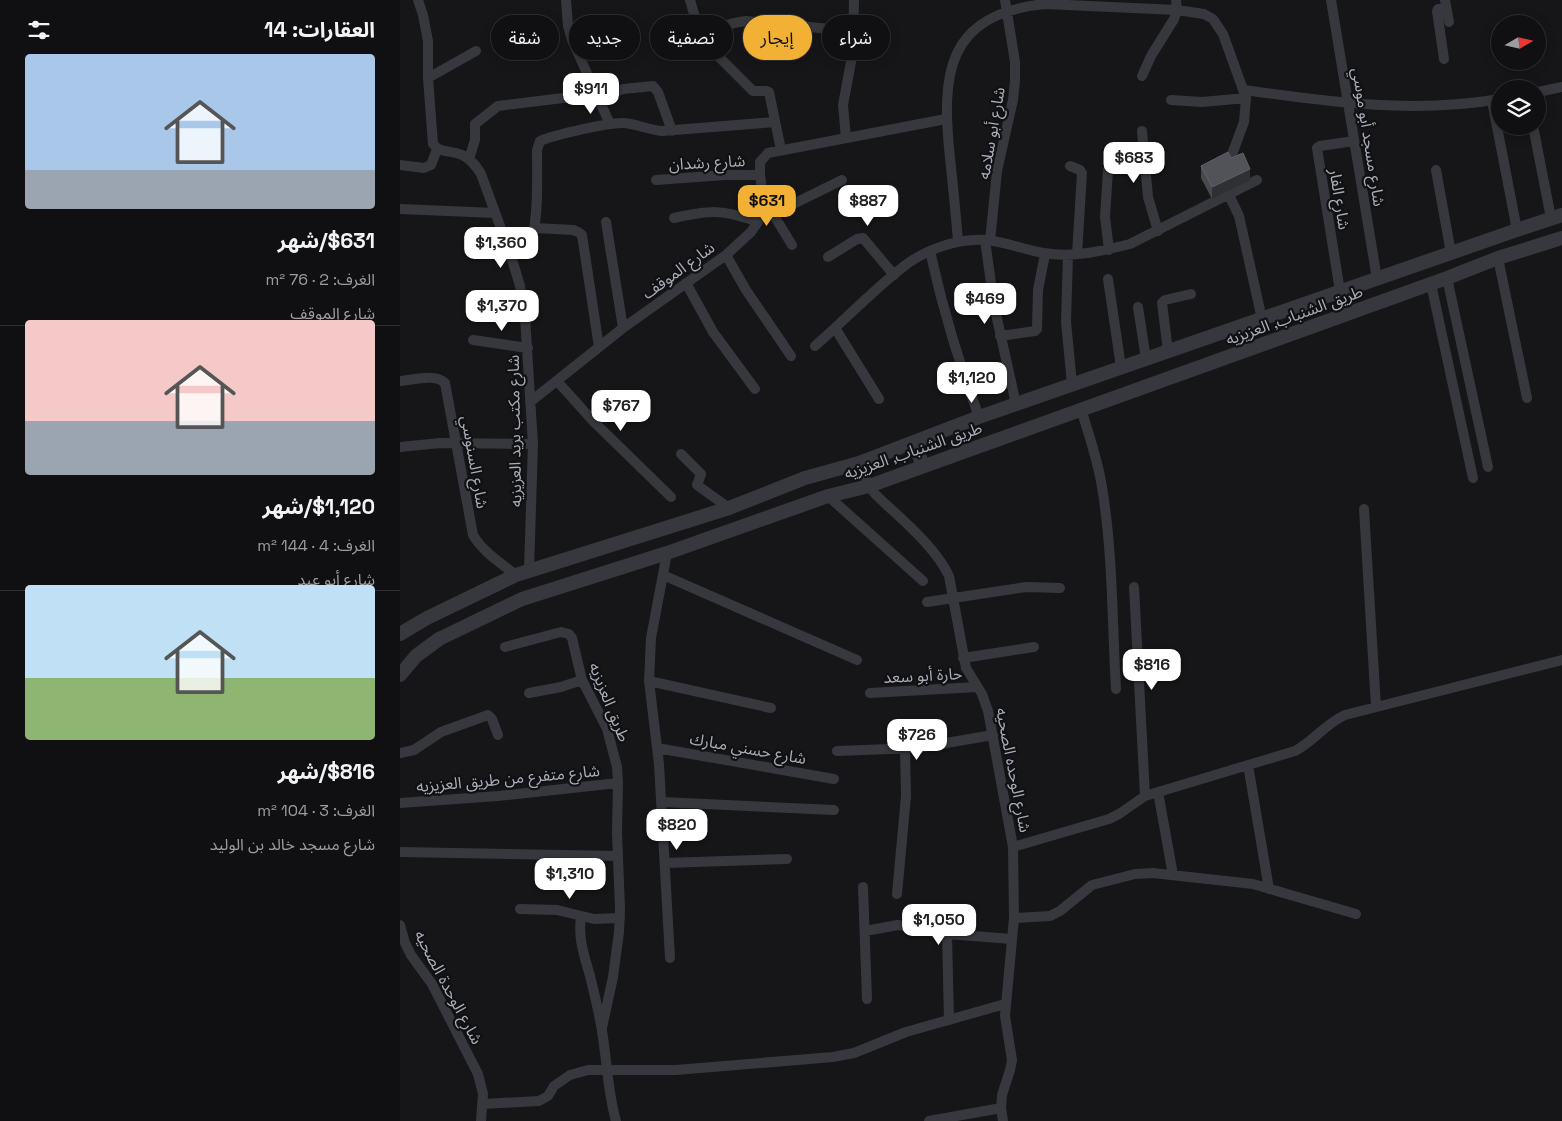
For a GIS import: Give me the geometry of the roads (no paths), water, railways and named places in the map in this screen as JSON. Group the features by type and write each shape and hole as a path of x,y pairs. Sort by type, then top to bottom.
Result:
{"street":[{"path":"418,0 428,41 431,137 437,149 469,158 475,140 475,124 495,107 597,96 623,89 653,86 658,92 672,131"},
{"path":"566,0 568,26 572,40 610,124"},
{"path":"690,0 695,15"},
{"path":"853,15 854,0"},
{"name":"شارع مسجد أبو موسي","path":"1331,0 1377,279"},
{"path":"1444,59 1437,11 1446,4 1449,22"},
{"path":"958,242 946,119 950,72 954,58 970,34 1006,5 1176,5 1213,19 1219,26 1245,94 1244,122 1231,157"},
{"name":"شارع أبو سلامه","path":"1006,5 1015,62 1015,81 1013,100 997,171 987,240 1000,336 1016,404"},
{"path":"1142,76 1151,56 1174,19 1176,5"},
{"path":"733,22 746,21 822,28"},
{"path":"428,78 476,51"},
{"path":"721,60 753,92 769,92 781,150"},
{"path":"846,138 843,105 852,60"},
{"path":"1546,90 1562,87"},
{"path":"1171,100 1202,102 1245,94 1348,104 1420,107 1491,100"},
{"name":"شارع الموقف","path":"530,402 623,328 726,255 751,232 758,222 762,210 763,197 760,162 768,153 946,119"},
{"path":"511,256 522,250 531,241 534,228 538,145 540,142 610,124 632,124 652,130 672,131 775,122"},
{"path":"1142,131 1148,197 1158,231"},
{"path":"1502,135 1517,230"},
{"path":"1535,135 1556,217"},
{"name":"شارع الفار","path":"1340,291 1317,148 1354,141"},
{"path":"400,165 424,168 431,165 437,149"},
{"name":"شارع مكتب بريد العزيزيه","path":"469,158 482,174 511,256 520,286 525,317 533,444 523,573"},
{"path":"1070,166 1080,170 1082,173 1066,322 1072,384"},
{"path":"1108,170 1106,222 1109,250"},
{"path":"1436,170 1451,253"},
{"name":"شارع رشدان","path":"656,180 725,174 760,175"},
{"path":"773,214 842,180"},
{"path":"816,346 904,266 930,251 958,242 987,240 1045,254 1072,254 1109,250 1130,244 1158,231 1257,180"},
{"path":"1229,194 1239,216 1262,319"},
{"path":"763,197 792,245"},
{"path":"400,208 495,213"},
{"path":"674,218 709,211 724,211 758,222"},
{"name":"طريق الشنباب, العزيزيه","path":"400,634 427,618 523,573 729,508 805,478 859,463 1072,384 1556,217"},
{"path":"606,222 623,328"},
{"path":"534,228 573,230 582,236 599,347"},
{"path":"828,257 857,239 862,238 894,275"},
{"name":"طريق الشنباب, العزيزيه","path":"400,675 416,656 439,639 522,599 667,553 828,496 869,486 1448,278 1498,258 1562,238"},
{"path":"930,251 959,365 979,417"},
{"path":"1000,336 1035,331 1037,329 1038,290 1045,254"},
{"path":"726,255 746,290 791,356"},
{"path":"1498,258 1527,398"},
{"path":"1448,278 1488,467"},
{"path":"1108,279 1121,368"},
{"path":"686,283 703,317 755,389"},
{"path":"1431,284 1473,478"},
{"path":"1168,351 1162,303 1165,300 1191,294"},
{"path":"1138,306 1146,359"},
{"path":"836,328 879,399"},
{"path":"473,340 528,348"},
{"name":"شارع السنوسي","path":"400,382 434,378 440,379 445,383 473,534 478,543 486,550 523,573"},
{"path":"557,381 593,421 671,497"},
{"path":"1081,409 1098,470 1104,500 1110,564 1116,689"},
{"path":"914,442 923,466"},
{"path":"400,448 456,443 533,444"},
{"path":"681,454 701,474 697,484 729,508"},
{"name":"شارع الوحده الصحيه","path":"859,463 869,486 876,495 943,563 953,598 963,658 966,668 985,703 993,735 1013,847 1014,918 1006,1004 1006,1028 1012,1060 1002,1095 1003,1121"},
{"path":"828,496 922,581"},
{"path":"1364,509 1376,707"},
{"path":"667,553 651,638 649,681 662,802 670,958"},
{"path":"663,575 857,660"},
{"path":"927,602 1026,587 1060,588"},
{"path":"1134,587 1145,796"},
{"name":"طريق العزيزيه","path":"505,647 566,632 572,638 582,680 607,729 617,766 620,918 617,955 602,1028"},
{"path":"963,658 1034,646"},
{"path":"1013,847 1109,819 1145,796 1295,751 1306,745 1334,720 1344,715 1562,660"},
{"path":"529,693 561,687 582,680"},
{"path":"649,681 771,708"},
{"name":"حارة أبو سعد","path":"870,693 977,687"},
{"path":"400,753 414,750 441,732 488,715 492,719 498,735"},
{"path":"838,751 905,749 957,743 993,735"},
{"name":"شارع حسني مبارك","path":"657,748 834,779"},
{"path":"898,894 905,804 905,749"},
{"path":"1248,765 1269,889"},
{"name":"شارع متفرع من طريق العزيزيه","path":"400,802 498,796 618,783"},
{"path":"1158,792 1173,875"},
{"path":"662,802 834,810"},
{"path":"400,852 618,856"},
{"path":"665,863 787,859"},
{"path":"1014,918 1050,916 1060,911 1092,885 1135,874 1153,873 1253,884 1356,914"},
{"path":"864,887 867,999"},
{"path":"520,909 557,910 594,919 620,918"},
{"path":"581,916 581,947 602,1028 616,1121"},
{"name":"شارع الوحدة الصحيه","path":"400,925 411,955 432,984 478,1074 483,1094 481,1121"},
{"path":"865,931 898,925 947,934 1012,939"},
{"path":"947,934 949,1020"},
{"path":"483,1104 539,1101 548,1096 554,1086 570,1075 588,1070 676,1070 833,1057 854,1052 906,1032 1006,1004"},
{"path":"930,1121 1001,1108"}]}
